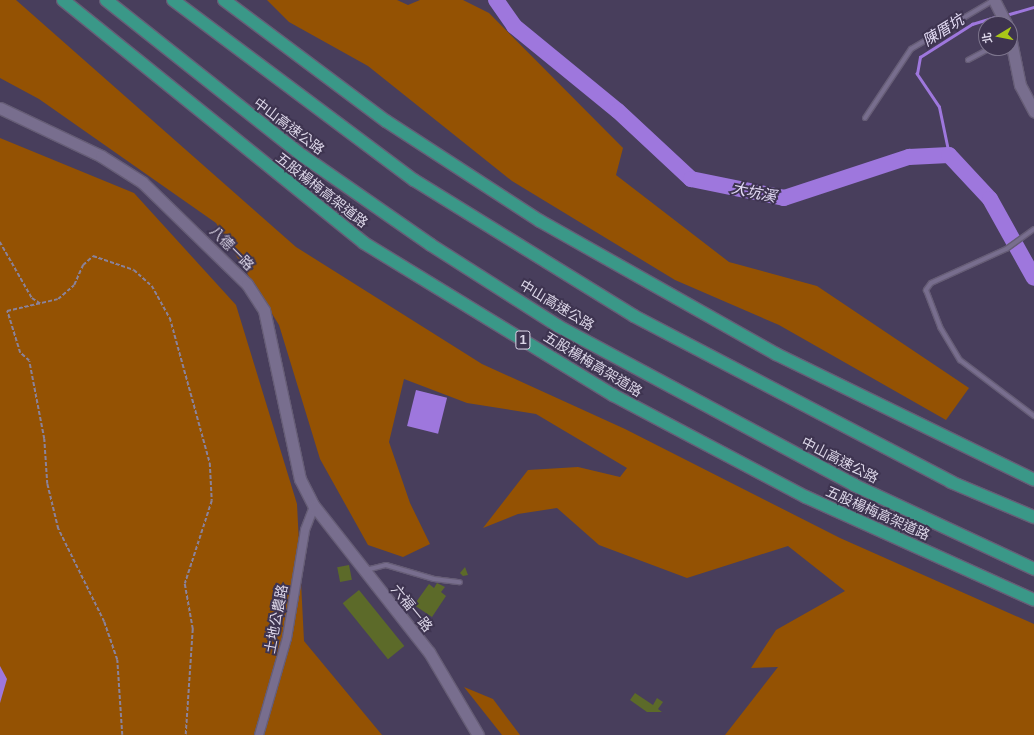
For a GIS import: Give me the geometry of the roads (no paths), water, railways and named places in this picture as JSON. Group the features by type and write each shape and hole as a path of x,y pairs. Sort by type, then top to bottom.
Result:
{"highway":[{"name":"五股楊梅高架道路","path":"63,0 378,251 613,395 806,497 1034,600"},
{"name":"中山高速公路","path":"106,0 303,156 431,245 558,326 854,485 1034,569"},
{"path":"173,0 414,180 634,316 951,482 1034,517"},
{"path":"224,0 386,121 540,221 776,354 988,460 1034,480"}],"street":[{"path":"996,2 1003,16"},
{"path":"1014,56 1020,86 1034,111"},
{"name":"八德一路","path":"0,108 101,156 142,182 247,284 264,310 300,479 314,506"},
{"name":"六福一路","path":"314,506 428,652 478,735"},
{"name":"土地公農路","path":"259,735 287,638 305,530 314,506"}],"lane":[{"path":"865,118 911,49 996,2"},
{"path":"968,60 978,55"},
{"path":"1034,229 1025,237 1006,249 931,283 926,290 940,327 960,360 1034,416"},
{"path":"364,571 386,565 434,579 460,582"}],"waterway":[{"name":"大坑溪","path":"496,0 514,26 618,111 691,179 784,198 909,157 949,155 990,199 1034,278"},
{"name":"陳厝坑","path":"1006,15 1034,7"},
{"name":"陳厝坑","path":"949,155 939,107 917,74 920,57 972,24 978,22"}]}
